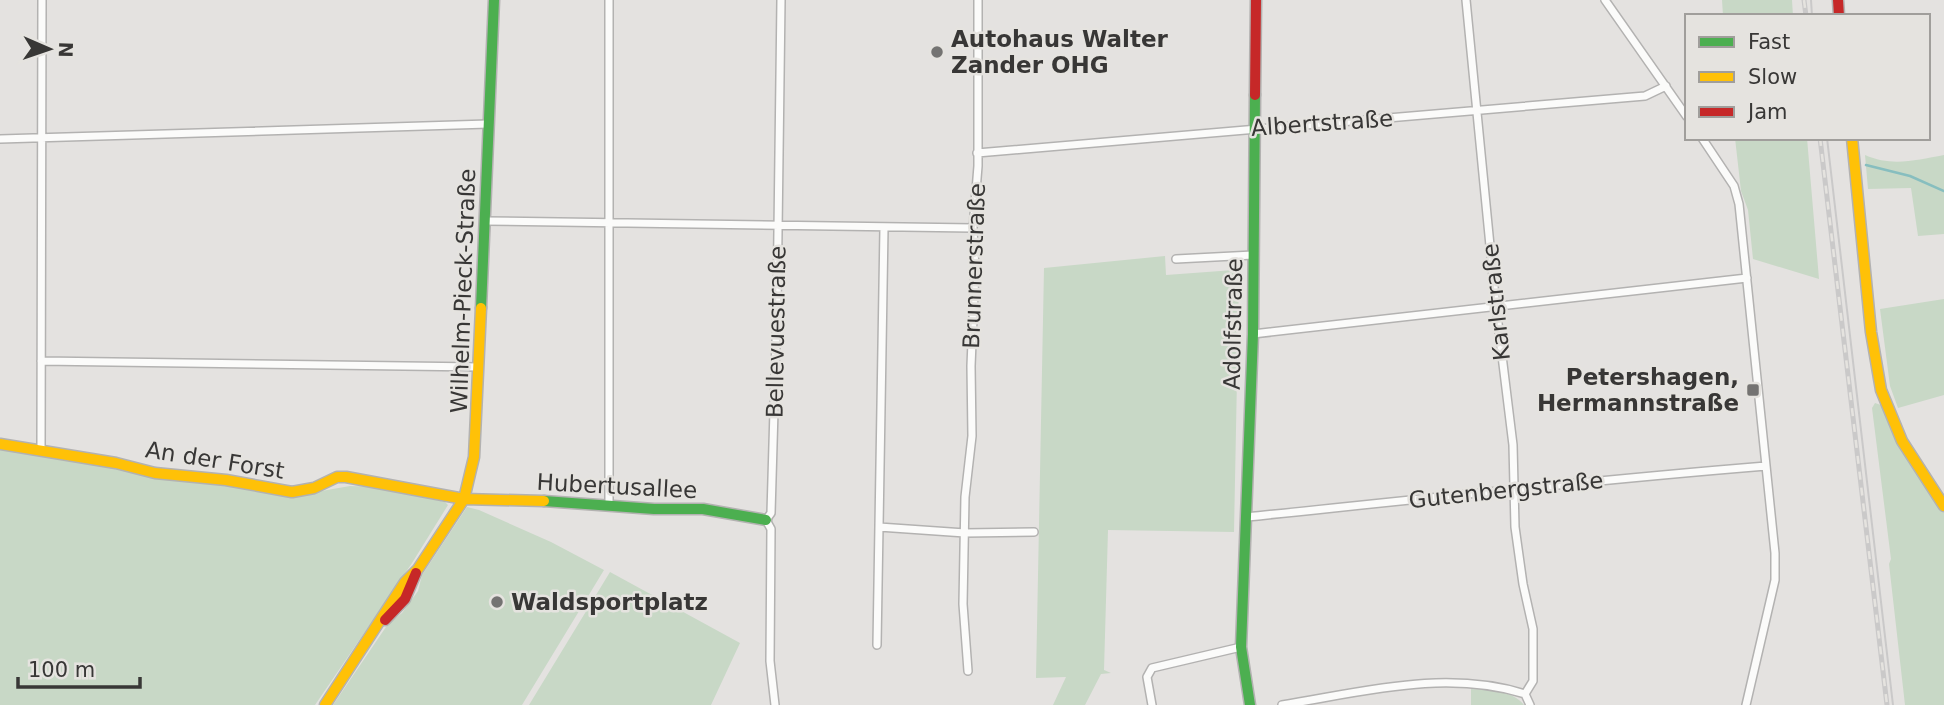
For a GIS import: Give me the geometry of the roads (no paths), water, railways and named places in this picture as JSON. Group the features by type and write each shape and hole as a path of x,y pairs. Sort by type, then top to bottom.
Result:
{"street":[{"path":"41,449 42,0"},
{"name":"Wilhelm-Pieck-Straße","path":"325,705 405,582 418,569 464,499 476,438 494,0"},
{"path":"609,0 609,506"},
{"name":"Bellevuestraße","path":"775,705 770,661 771,529 766,520 771,513 781,0"},
{"name":"Brunnerstraße","path":"968,671 963,604 965,497 972,436 978,0"},
{"name":"Adolfstraße","path":"1250,705 1241,648 1253,334 1256,0"},
{"name":"Karlstraße","path":"1466,0 1496,307 1513,444 1515,527 1532,629 1533,681 1525,694"},
{"path":"1605,0 1685,114"},
{"name":"Albertstraße","path":"977,153 1645,96 1666,86"},
{"path":"0,139 488,124"},
{"path":"1703,140 1737,194 1775,566 1772,593 1746,705"},
{"path":"1852,140 1871,332 1881,390 1902,441 1944,506"},
{"path":"485,221 973,228"},
{"path":"877,645 884,228"},
{"path":"1176,259 1253,255"},
{"path":"1253,334 1710,280 1747,278"},
{"path":"41,360 479,367"},
{"name":"An der Forst","path":"0,444 116,463 155,473 226,480 292,492 314,488 337,477 346,477 464,499"},
{"name":"Gutenbergstraße","path":"1247,517 1639,476 1766,467"},
{"name":"Hubertusallee","path":"464,499 703,509 766,520"},
{"path":"879,527 965,533 1034,532"},
{"path":"1152,705 1147,673 1153,668 1230,647 1241,648"},
{"path":"1282,705 1420,683 1482,684 1525,694 1530,705"}],"waterway":[{"path":"1866,165 1910,176 1944,191"}],"tram line":[{"path":"1811,0 1812,14"},
{"path":"1827,140 1893,705"}],"railway":[{"path":"1804,0 1806,14"},
{"path":"1820,140 1887,705"}],"place":[{"name":"Autohaus Walter Zander OHG","path":"937,52"},
{"name":"Petershagen, Hermannstraße","path":"1753,390"},
{"name":"Waldsportplatz","path":"497,602"}]}
